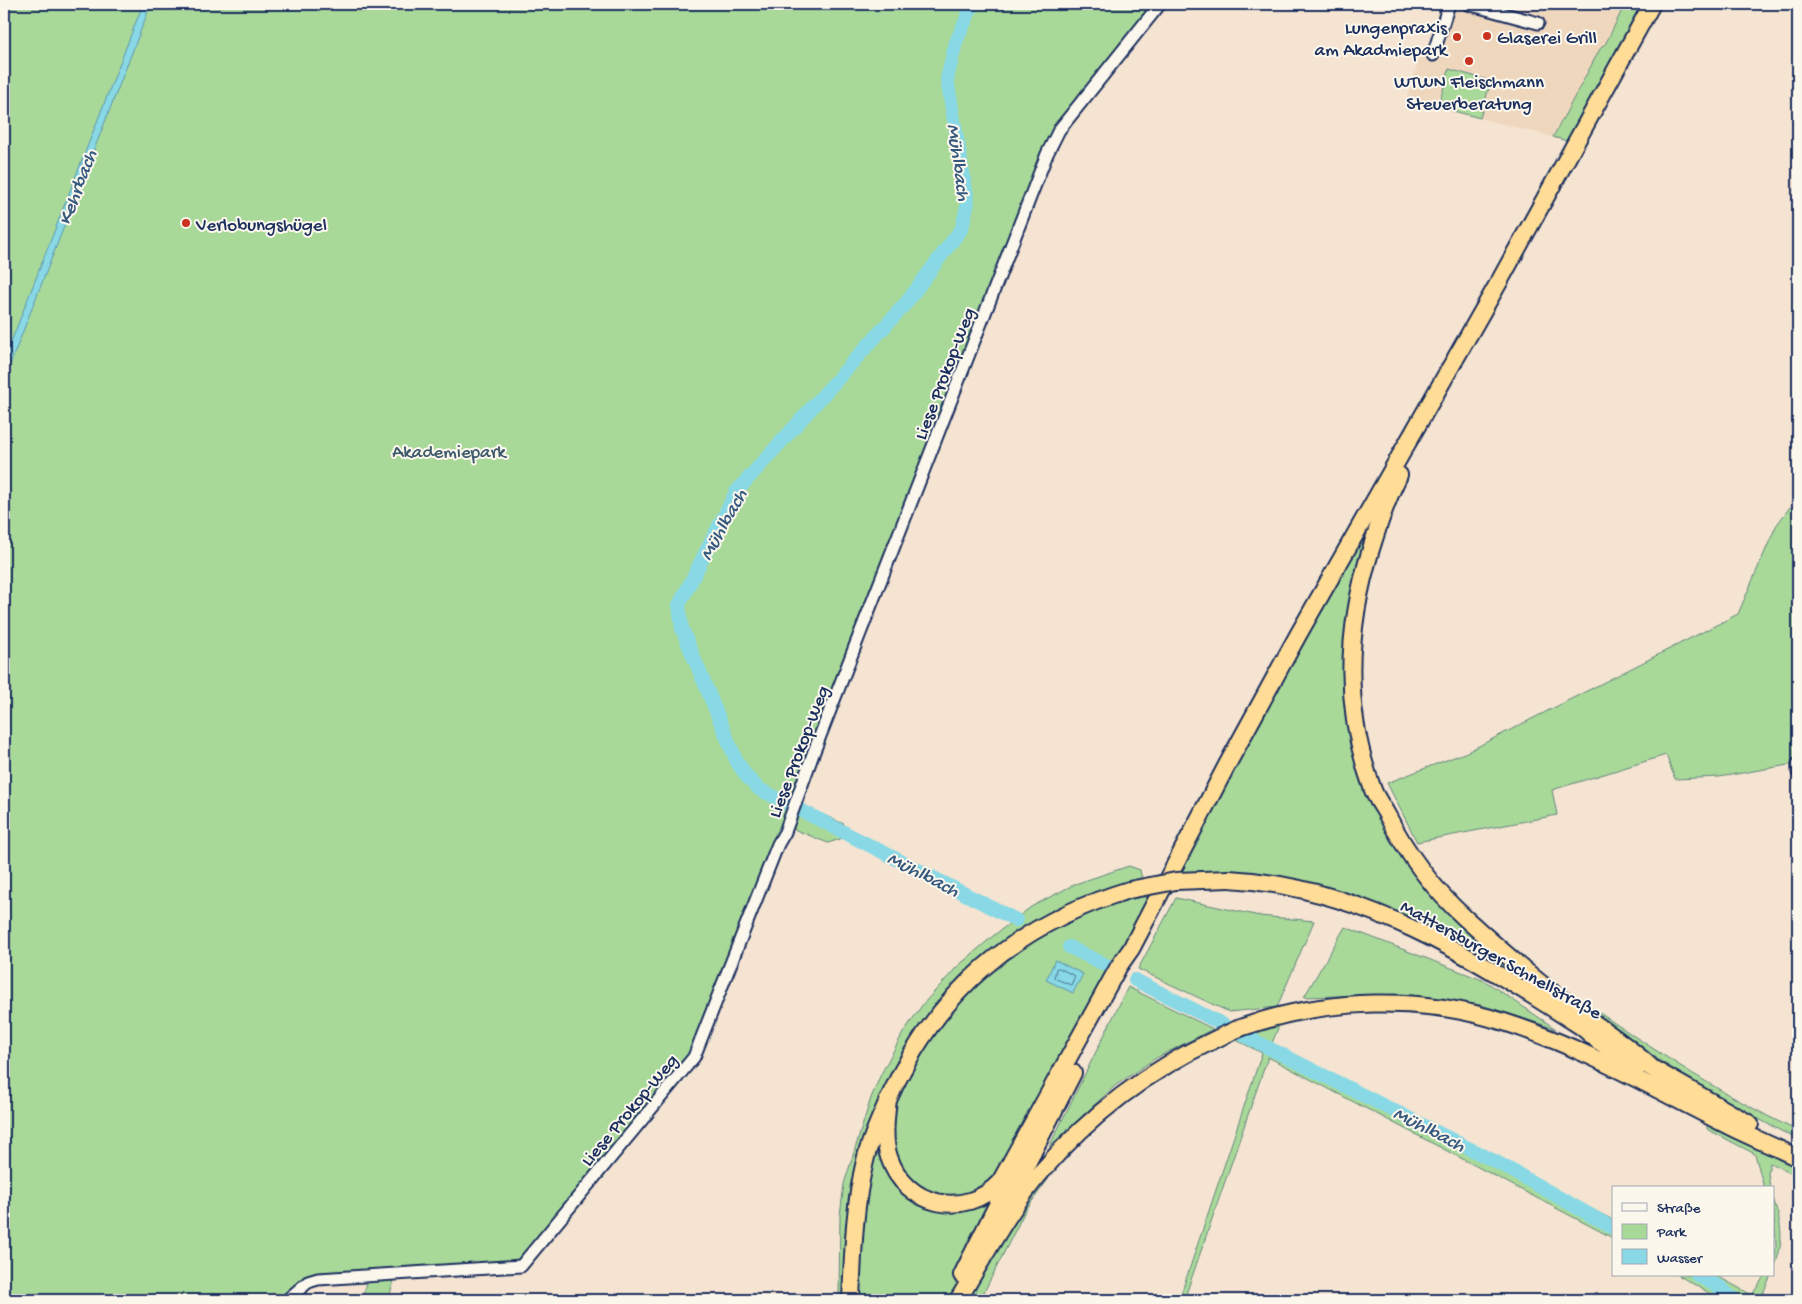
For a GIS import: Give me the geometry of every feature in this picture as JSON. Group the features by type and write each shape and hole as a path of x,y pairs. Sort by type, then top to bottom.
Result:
{"highway":[{"path":"888,1099 886,1147 890,1162 902,1180 920,1195 943,1204 961,1204 979,1198 994,1189 1005,1175 1119,966 1131,949 1298,634 1499,282 1652,4"},
{"path":"1499,282 1398,478 1381,517 1362,579 1354,619 1350,659 1352,698 1359,738 1374,790 1397,836 1427,878 1463,917 1512,960 1564,1001 1634,1051 1651,1067"},
{"name":"Mattersburger Schnellstraße","path":"851,1300 857,1208 872,1135 903,1066 931,1023 985,966 1021,939 1086,904 1129,890 1176,881 1228,879 1272,883 1309,890 1348,902 1395,920 1486,967 1582,1027 1600,1035 1696,1094 1798,1150"},
{"path":"958,1300 1126,969 1131,949"},
{"path":"958,1300 1013,1208 1041,1172 1072,1138 1103,1110 1140,1082 1181,1057 1235,1031 1314,1010 1370,1004 1427,1006 1477,1014 1502,1021 1576,1049 1628,1073 1737,1130 1762,1140"},
{"path":"949,1300 1091,1017"},
{"path":"1582,1027 1597,1040 1629,1061 1762,1140 1798,1158"}],"street":[{"name":"Liese Prokop-Weg","path":"287,1300 308,1282 318,1279 515,1267 524,1262 694,1057 778,844 785,832 1053,141 1059,130 1160,4"},
{"path":"1434,55 1449,4"},
{"path":"1468,4 1538,23"},
{"path":"1798,764 1798,772"}],"shaded area":[{"path":"1443,4 1625,4 1606,43 1600,49 1553,137 1480,118 1490,81 1449,70 1438,107 1407,98 1420,56 1430,47"}],"green space":[{"name":"Akademiepark","path":"4,4 1155,4 1050,136 694,1049 517,1262 307,1275 278,1300 4,1299"},
{"path":"1625,4 1641,4 1567,141 1553,137 1600,49 1606,43"},
{"path":"1449,69 1491,81 1480,118 1438,107"},
{"path":"1790,507 1798,513 1798,723 1794,764 1719,777 1675,779 1666,755 1552,790 1557,815 1417,842 1387,783 1467,752 1738,614 1776,526"},
{"path":"1368,511 1381,517 1350,659 1374,790 1427,878 1539,982 1530,994 1441,943 1228,871 1169,875"},
{"path":"799,804 844,824 846,832 843,838 828,843 791,828"},
{"path":"1129,866 1140,870 1142,879 1090,896 1051,913 1014,934 990,952 945,995 908,1045 880,1098 867,1137 857,1178 852,1182 848,1199 847,1300 839,1300 840,1216 844,1184 871,1098 881,1074 903,1033 923,1004 957,967 1031,907 1075,884"},
{"path":"1161,891 949,1300 851,1300 857,1208 903,1066 967,983 1086,904"},
{"path":"1176,898 1260,916 1314,921 1277,1007 1229,1012 1138,969"},
{"path":"1345,927 1485,981 1556,1029 1481,1005 1403,994 1304,997"},
{"path":"1128,987 1213,1029 1156,1058 1116,1085 1049,1147"},
{"path":"1563,988 1649,1046 1707,1082 1737,1100 1798,1131 1798,1140 1721,1099 1662,1062 1581,1006"},
{"path":"1279,1026 1272,1043 1612,1219 1612,1237 1268,1057 1184,1300 1179,1300 1262,1053 1236,1040"},
{"path":"1707,1121 1798,1167 1798,1177 1770,1163 1768,1173 1770,1186 1763,1186 1755,1154 1707,1129"},
{"path":"1045,1174 1049,1178 1025,1211 980,1300 968,1300 1000,1238"},
{"path":"1774,1202 1780,1226 1781,1242 1774,1268 1776,1246"},
{"path":"1680,1276 1717,1276 1752,1295 1764,1276 1771,1276 1760,1300 1721,1300"},
{"path":"387,1279 394,1281 388,1300 361,1300 368,1281"}],"water":[{"name":"Kehrbach","path":"143,4 151,4 4,380 4,360"},
{"path":"1055,960 1083,974 1073,993 1046,980"}],"waterway":[{"name":"Mühlbach","path":"973,4 956,42 947,79 968,202 962,228 906,303 736,492 679,605 682,629 737,762 747,777 759,789 1016,920"},
{"name":"Mühlbach","path":"1069,947 1108,966"},
{"name":"Mühlbach","path":"1135,980 1224,1025"},
{"name":"Mühlbach","path":"1243,1035 1500,1164 1612,1227"},
{"name":"Mühlbach","path":"1699,1276 1721,1288 1734,1300"}],"place":[{"name":"Glaserei Grill","path":"1487,36"},
{"name":"Lungenpraxis am Akadmiepark","path":"1457,37"},
{"name":"WTWN Fleischmann Steuerberatung","path":"1469,61"},
{"name":"Verlobungshügel","path":"186,223"}]}
